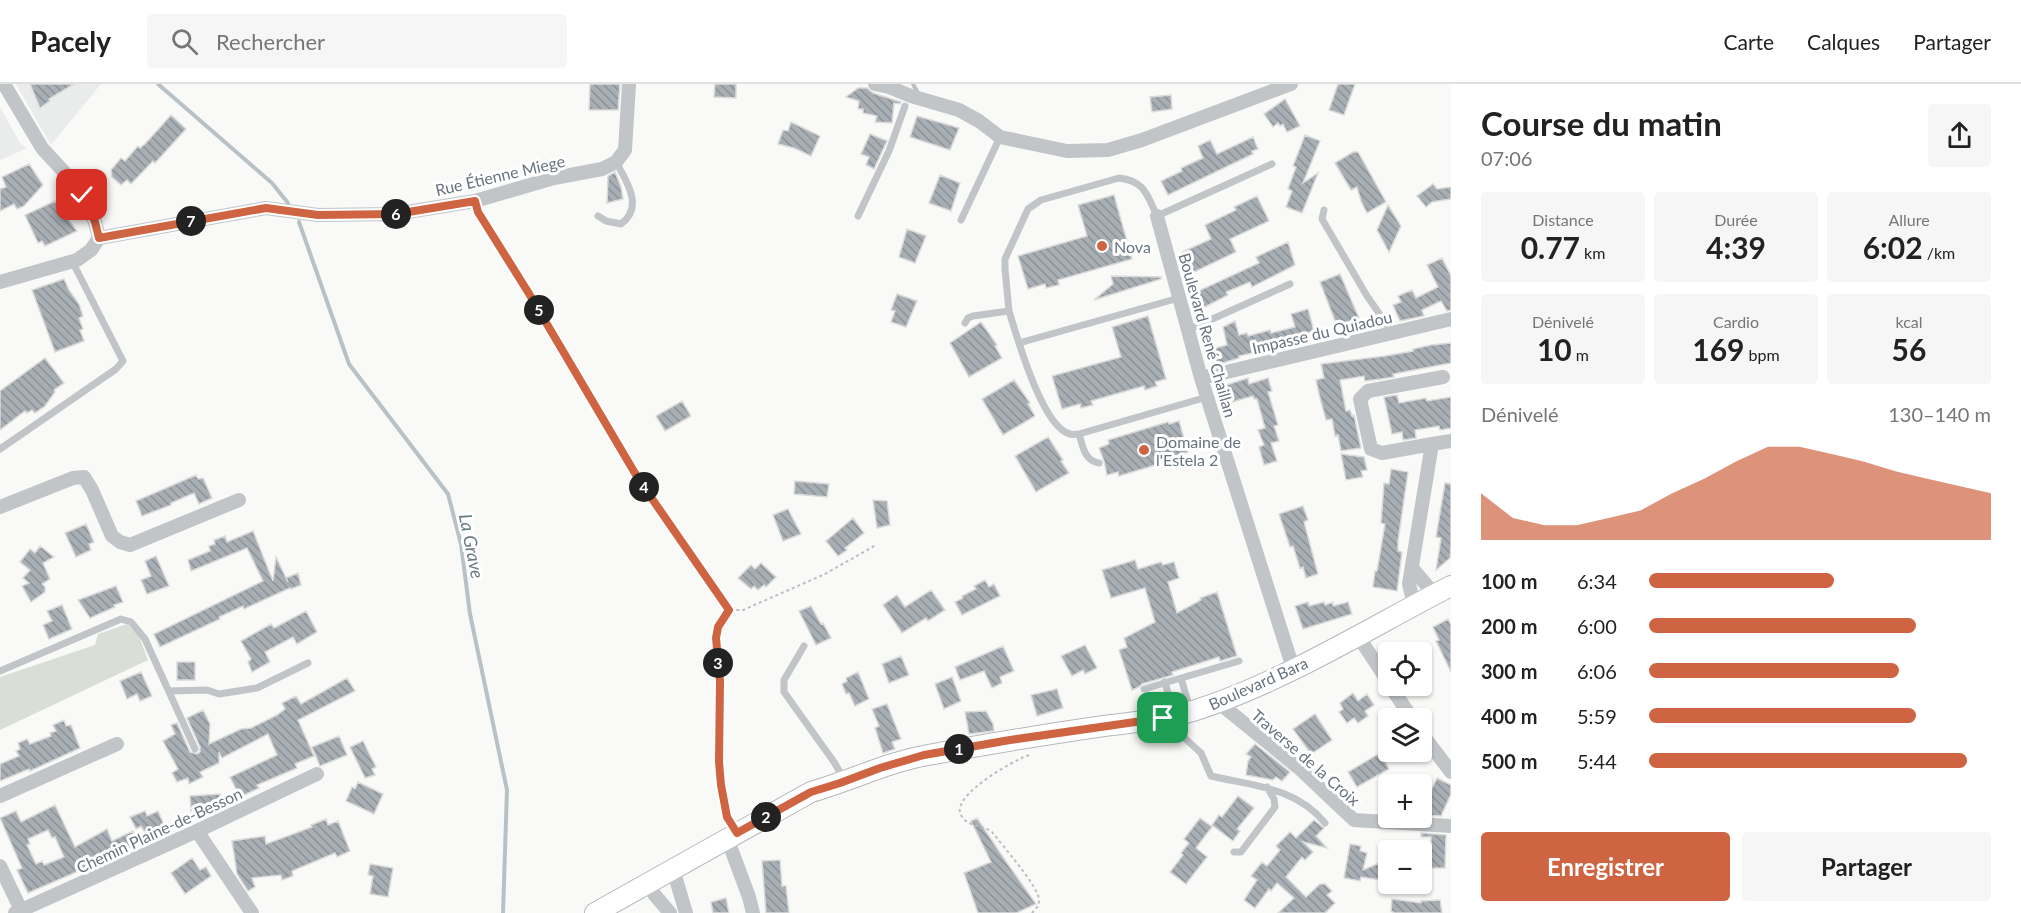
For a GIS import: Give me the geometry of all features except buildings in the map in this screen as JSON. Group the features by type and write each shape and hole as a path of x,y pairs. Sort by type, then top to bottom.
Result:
{"street":[{"path":"0,282 77,260 91,250 99,238 95,222 82,195 42,148 4,84"},
{"path":"616,162 625,150 629,84"},
{"path":"875,84 890,87 907,100 959,110 979,121 1000,137 1067,151 1108,150 1176,128 1291,84"},
{"name":"Rue Étienne Miege","path":"99,238 266,208 318,215 396,214 475,201 554,178 602,169 616,162"},
{"name":"Boulevard René Chaillan","path":"1157,216 1201,378 1293,668"},
{"name":"Impasse du Quiadou","path":"1201,378 1451,319"},
{"path":"1443,377 1368,391 1360,399 1371,449 1382,453 1451,441"},
{"path":"1414,605 1409,584 1432,444"},
{"path":"0,507 73,478 84,477 112,536 120,542 130,544 239,500"},
{"path":"1413,569 1442,590"},
{"name":"Boulevard Bara","path":"595,913 676,875 811,792 924,755 1176,715 1218,702 1358,636 1442,590"},
{"path":"1358,636 1378,666"},
{"name":"Traverse de la Croix","path":"1218,702 1299,768 1354,820 1451,826"},
{"path":"0,796 117,744"},
{"path":"1432,747 1451,772"},
{"name":"Chemin Plaine-de-Besson","path":"18,912 317,774"},
{"path":"197,831 252,913"},
{"path":"732,841 753,913"},
{"path":"0,866 18,912"},
{"path":"676,875 686,913"},
{"path":"651,888 670,913"},
{"name":"Boulevard Bara","path":"618,913 651,888"}],"lane":[{"path":"858,216 890,151 907,100"},
{"path":"961,220 1000,137"},
{"path":"598,216 606,221 621,224 632,211 633,201 630,188 616,162"},
{"path":"1207,397 1079,434 1070,434 1053,422 1030,377 1010,311 1005,259 1028,209 1041,200 1119,178 1132,180 1144,188 1157,216 1272,164"},
{"path":"1324,210 1322,219 1367,296 1392,332"},
{"path":"0,449 116,369 123,361 72,261"},
{"path":"1188,330 1290,284"},
{"path":"1019,343 1179,298"},
{"path":"965,323 973,316 1010,311"},
{"path":"1079,434 1087,458 1099,463"},
{"path":"0,671 121,619 131,622 145,639 195,749"},
{"path":"804,646 784,680 784,692 834,762 843,782"},
{"path":"1144,688 1239,661"},
{"path":"168,691 207,690 219,694 257,687 308,663"},
{"path":"1176,715 1181,678"},
{"path":"1165,682 1176,715 1201,753 1211,776 1268,787 1285,793 1315,811 1325,823"},
{"path":"1234,852 1241,852 1275,807 1268,787"}],"path":[{"path":"475,201 478,212 639,480 729,610"},
{"path":"729,610 743,610 815,578 876,545"},
{"path":"729,610 718,627 716,638 720,681 719,762 732,841"},
{"path":"1032,913 1039,901 1035,887 992,832 986,827 971,825 959,813 959,806 970,791 982,782 1034,754"}],"shaded area":[{"path":"16,84 101,84 51,145"},
{"path":"0,107 20,143 27,148 0,160"},
{"path":"127,624 139,636 148,660 0,730 0,677 95,645 98,634"}],"waterway":[{"name":"La Grave","path":"158,84 272,183 288,203"},
{"path":"913,84 919,95"},
{"name":"La Grave","path":"299,222 349,364 448,494 461,544 470,614 507,790 503,913"}],"place":[{"name":"Nova","path":"1102,246"},
{"name":"Domaine de l'Estela 2","path":"1144,450"}],"route":[{"path":"82,195 95,222 99,238 266,208 318,215 396,214 475,201 478,212 639,480 729,610 718,627 716,638 720,681 719,762 727,817 737,833 811,792 924,755 1163,718"}]}
